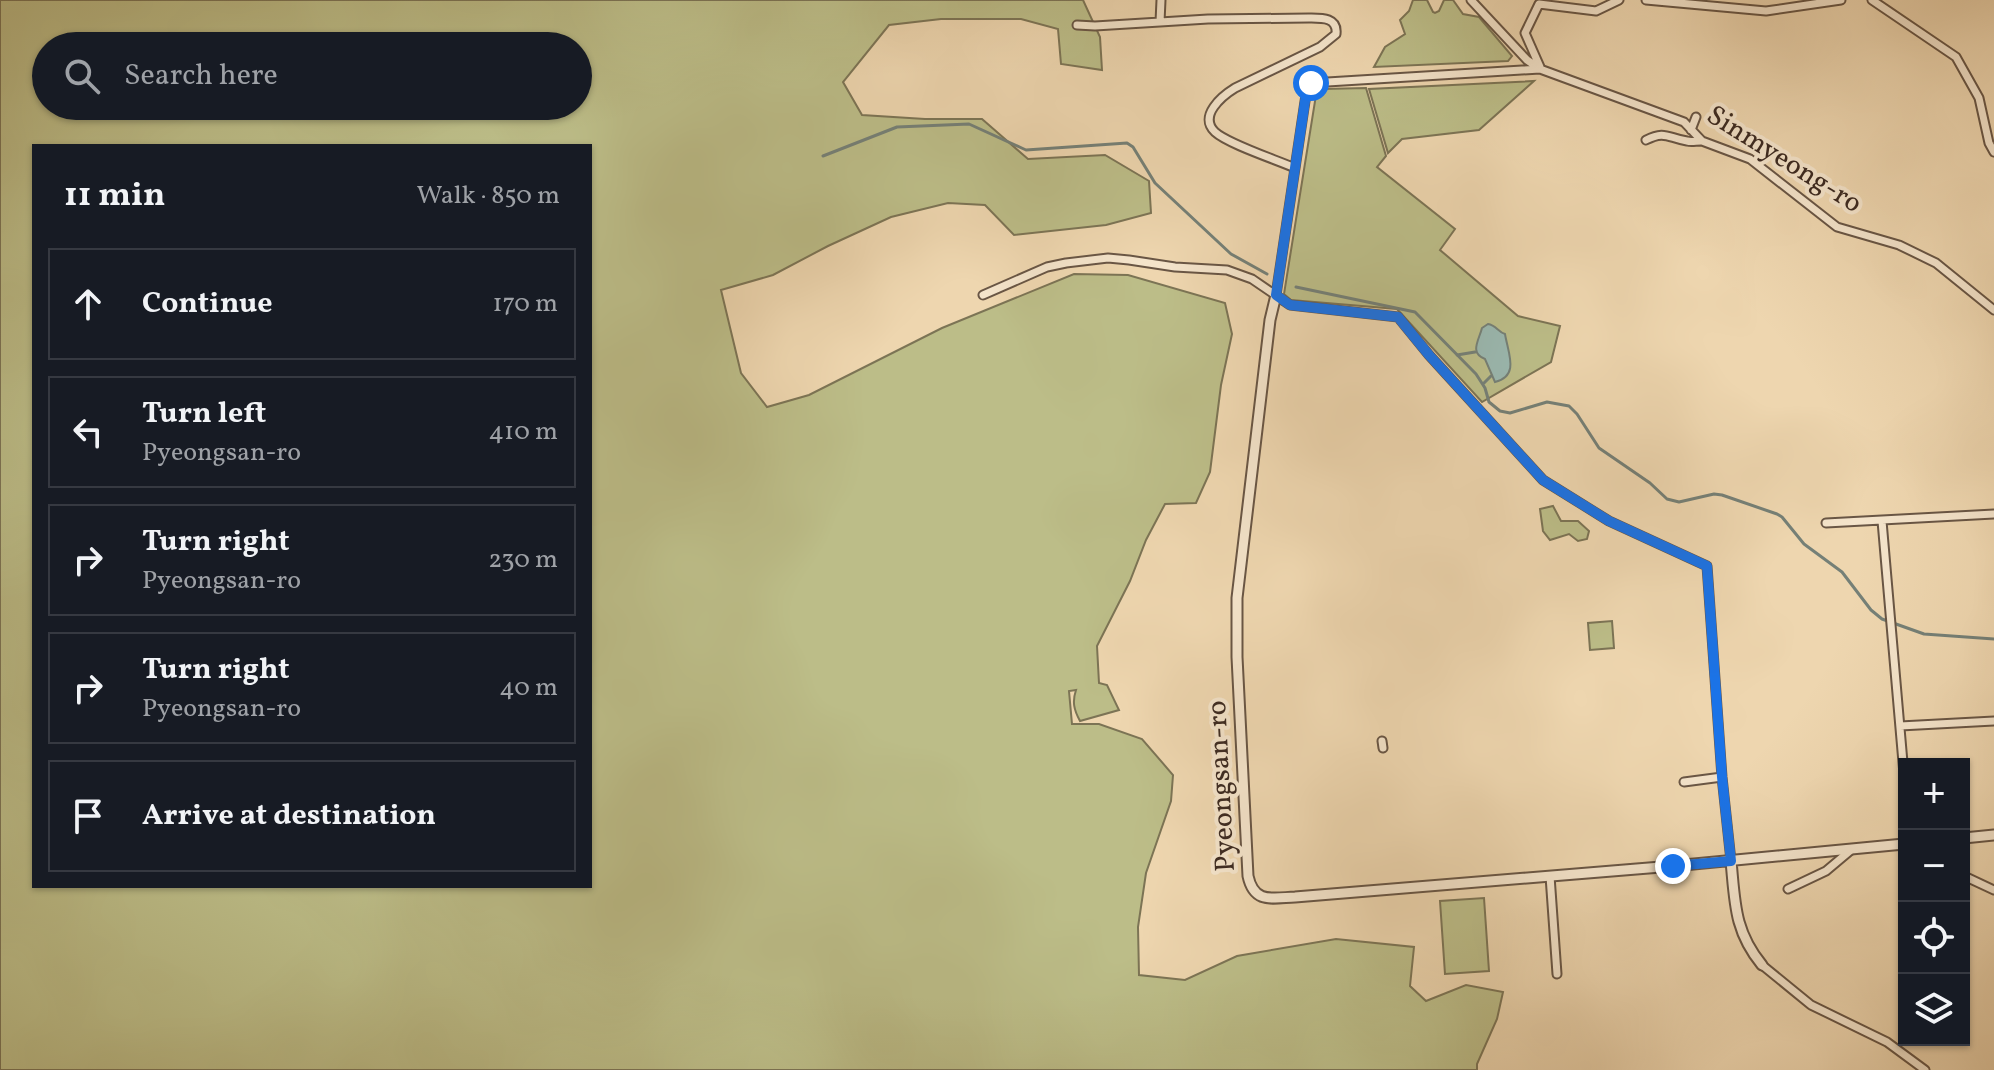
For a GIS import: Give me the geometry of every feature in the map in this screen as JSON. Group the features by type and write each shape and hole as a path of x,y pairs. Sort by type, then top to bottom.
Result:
{"street":[{"path":"1160,22 1161,0"},
{"name":"Sinmyeong-ro","path":"1471,0 1527,60 1540,69 1684,122 1702,141 1750,159 1837,227 1899,245 1936,263 1994,310"},
{"path":"1276,295 1307,88 1311,83 1540,69 1525,33 1539,4 1596,11 1619,0"},
{"path":"1646,0 1766,11 1841,0"},
{"path":"1872,0 1956,57 1979,98 1989,143 1994,152"},
{"path":"1077,25 1208,19 1309,18 1334,22 1336,34 1320,47 1235,88 1211,110 1213,131 1295,168"},
{"path":"1691,130 1696,117"},
{"path":"1646,140 1663,134 1686,141 1702,141"},
{"path":"983,295 1047,267 1108,258 1227,270 1252,279 1290,305 1398,317 1543,480 1609,521 1707,566 1722,777 1737,918 1748,946 1762,965 1811,1005 1887,1042 1925,1070"},
{"name":"Pyeongsan-ro","path":"1276,295 1264,362 1237,598 1237,657 1251,889 1267,898 1898,845"},
{"path":"1826,523 1994,514"},
{"path":"1882,521 1903,758"},
{"path":"1900,726 1994,721"},
{"path":"1684,782 1722,777"},
{"path":"1970,837 1994,835"},
{"path":"1788,889 1826,871 1852,849"},
{"path":"1550,876 1557,974"},
{"path":"1970,879 1994,890"}],"green space":[{"path":"0,0 1083,0 1100,37 1102,70 1061,64 1058,29 1021,19 941,19 889,25 843,82 862,115 982,119 1028,159 1105,155 1149,181 1151,213 1106,225 1014,235 985,205 948,203 891,217 773,275 721,290 741,373 767,407 809,395 942,328 1074,274 1128,275 1225,303 1232,334 1221,385 1210,472 1196,503 1165,504 1097,646 1099,683 1107,685 1119,710 1080,721 1074,706 1076,690 1069,691 1072,724 1099,724 1142,739 1173,775 1171,801 1146,873 1138,927 1139,975 1185,980 1237,956 1336,939 1414,947 1410,986 1426,1001 1466,985 1503,992 1497,1019 1477,1070 0,1070"},
{"path":"1413,0 1427,0 1435,13 1444,0 1453,0 1463,14 1479,17 1512,56 1508,61 1374,67 1385,47 1405,34 1400,20 1409,11"},
{"path":"1534,81 1479,130 1402,139 1388,153 1369,89"},
{"path":"1366,88 1386,156 1377,167 1455,229 1440,250 1518,316 1560,326 1551,362 1482,402 1397,309 1291,300 1284,294 1316,95 1323,89"},
{"path":"1553,506 1561,521 1578,521 1589,531 1587,539 1578,541 1569,534 1550,540 1543,531 1540,509"},
{"path":"1612,621 1614,648 1590,650 1588,623"},
{"path":"1484,898 1489,971 1445,974 1440,901"}],"water":[{"path":"1488,324 1505,334 1510,356 1508,375 1495,382 1485,359 1476,350 1482,328"}],"waterway":[{"path":"823,156 897,127 969,124 1026,150 1127,143 1133,147 1155,183 1231,254 1267,274"},
{"path":"1296,287 1415,312 1476,374 1489,402 1500,411 1510,413 1547,402 1569,406 1599,448 1650,483 1667,499 1679,502 1722,495 1777,514 1804,544 1842,572 1871,610 1882,619 1924,634 1994,639"},
{"path":"1457,355 1475,352"},
{"path":"1483,384 1491,376"}],"route":[{"path":"1311,83 1307,88 1276,295 1290,305 1398,317 1543,480 1609,521 1707,566 1731,861 1673,866"}]}
